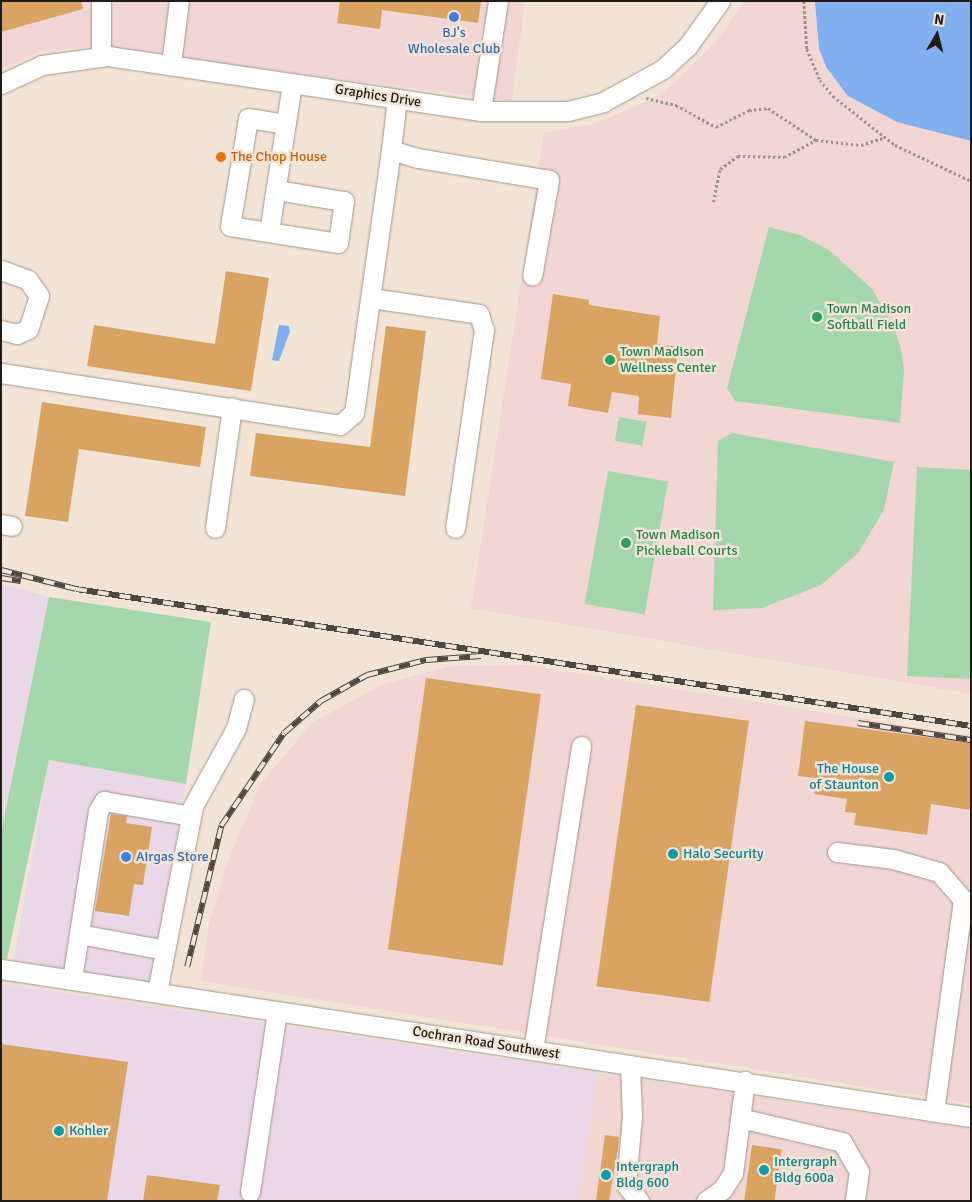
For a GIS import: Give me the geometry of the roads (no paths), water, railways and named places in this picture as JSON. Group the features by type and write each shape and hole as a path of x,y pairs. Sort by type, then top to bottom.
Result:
{"street":[{"path":"101,1 101,57"},
{"path":"171,64 179,1"},
{"path":"481,111 498,1"},
{"name":"Graphics Drive","path":"1,84 42,65 101,57 171,64 397,100 481,111 568,111 631,89 687,47 720,1"},
{"path":"270,232 292,83"},
{"path":"1,373 340,425 354,413 397,100"},
{"path":"276,190 344,201 338,243 230,226 248,118 286,124"},
{"path":"391,150 418,158 549,180 532,276"},
{"path":"1,270 28,280 39,296 36,315 28,329 4,331"},
{"path":"1,276 28,280"},
{"path":"371,298 479,314 484,330 455,528"},
{"path":"215,528 232,407"},
{"path":"157,992 191,816 236,728 244,698"},
{"path":"533,1050 581,746"},
{"path":"72,979 98,811 104,801 191,816"},
{"path":"837,852 893,859 940,872 963,900 934,1110"},
{"path":"79,934 165,950"},
{"name":"Cochran Road Southwest","path":"1,969 745,1081 971,1117"},
{"path":"250,1192 277,1012"},
{"path":"630,1065 632,1116 626,1185 639,1201"},
{"path":"706,1201 722,1190 733,1174 745,1081"},
{"path":"740,1118 842,1142 859,1171 855,1201"}],"water":[{"path":"815,1 971,1 971,141 897,122 848,96 826,67 819,48"},
{"path":"279,325 289,326 290,331 279,361 272,360"}],"railway":[{"path":"1,570 76,589 971,726"},
{"path":"1,578 21,581"},
{"path":"187,967 221,826 284,733 321,701 367,675 426,660 481,656"},
{"path":"858,723 971,740"}],"place":[{"name":"BJ's Wholesale Club","path":"454,17"},
{"name":"The Chop House","path":"221,157"},
{"name":"Town Madison Softball Field","path":"817,317"},
{"name":"Town Madison Wellness Center","path":"610,360"},
{"name":"Town Madison Pickleball Courts","path":"626,543"},
{"name":"The House of Staunton","path":"889,777"},
{"name":"Halo Security","path":"673,854"},
{"name":"Airgas Store","path":"126,857"},
{"name":"Kohler","path":"59,1131"},
{"name":"Intergraph Bldg 600a","path":"764,1170"},
{"name":"Intergraph Bldg 600","path":"606,1175"}]}
